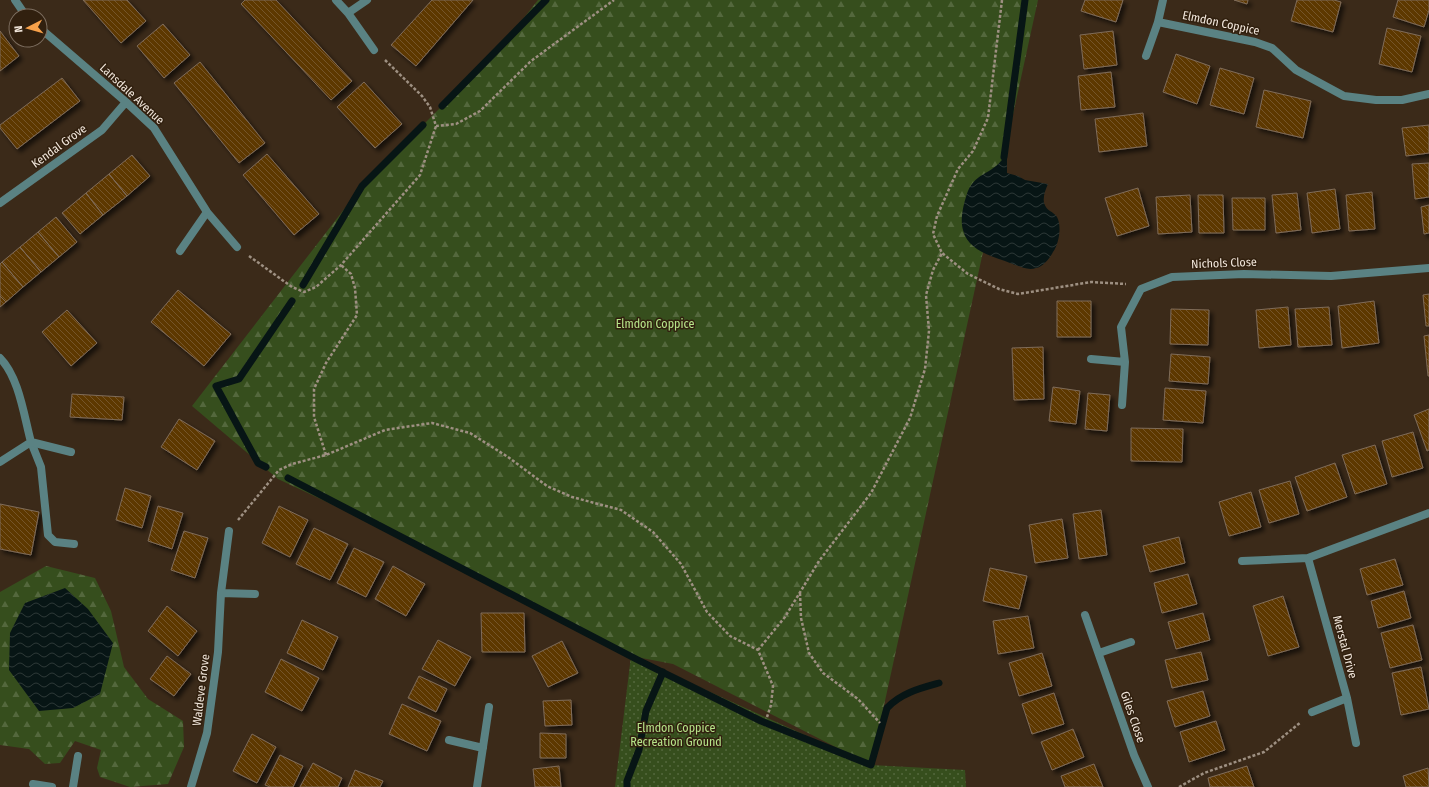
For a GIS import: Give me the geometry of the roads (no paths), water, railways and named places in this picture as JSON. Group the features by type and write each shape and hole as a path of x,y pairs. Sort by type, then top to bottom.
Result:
{"street":[{"path":"336,0 348,13 374,50"},
{"path":"348,13 367,0"},
{"path":"1146,56 1158,22 1163,0"},
{"name":"Elmdon Coppice","path":"1158,22 1255,42 1272,48 1296,70 1344,96 1376,100 1402,100 1429,94"},
{"name":"Lansdale Avenue","path":"48,35 154,128 207,212 237,247"},
{"name":"Kendal Grove","path":"0,203 102,130 126,102"},
{"path":"180,251 207,212"},
{"name":"Nichols Close","path":"1125,362 1121,327 1141,289 1172,277 1244,274 1330,276 1429,268"},
{"path":"0,358 8,366 14,381 31,442 41,467 48,535 55,542 74,544"},
{"path":"1091,359 1125,362 1122,405"},
{"path":"0,462 31,442 71,452"},
{"path":"1242,561 1308,558 1429,513"},
{"name":"Waldeve Grove","path":"191,787 207,733 218,652 221,593 229,531"},
{"name":"Merstal Drive","path":"1308,558 1346,698 1356,743"},
{"path":"221,593 255,594"},
{"name":"Giles Close","path":"1085,615 1134,756 1148,787"},
{"path":"1099,654 1130,642"},
{"path":"1312,712 1346,698"},
{"path":"477,787 489,707"},
{"path":"449,740 482,748"},
{"path":"72,787 78,756"},
{"path":"33,784 52,787"}],"water":[{"path":"1004,157 1007,159 1007,173 1025,180 1048,184 1044,195 1044,202 1047,208 1055,214 1059,221 1059,235 1055,249 1046,262 1033,269 1023,268 982,252 970,243 963,230 962,214 969,189 973,182 994,168"},
{"path":"65,588 88,609 113,643 100,694 73,708 39,711 9,670 10,633 25,603"}],"waterway":[{"path":"442,106 546,0"},
{"path":"1004,157 1025,0"},
{"path":"303,285 362,186 423,125"},
{"path":"266,467 258,463 216,386 239,379 292,301"},
{"path":"288,478 638,660 761,721 871,765 887,708 898,698 918,689 939,683"},
{"path":"627,787 627,781 639,750 646,711 663,672"}],"park label":[{"name":"Elmdon Coppice Recreation Ground","path":"676,735"}]}
